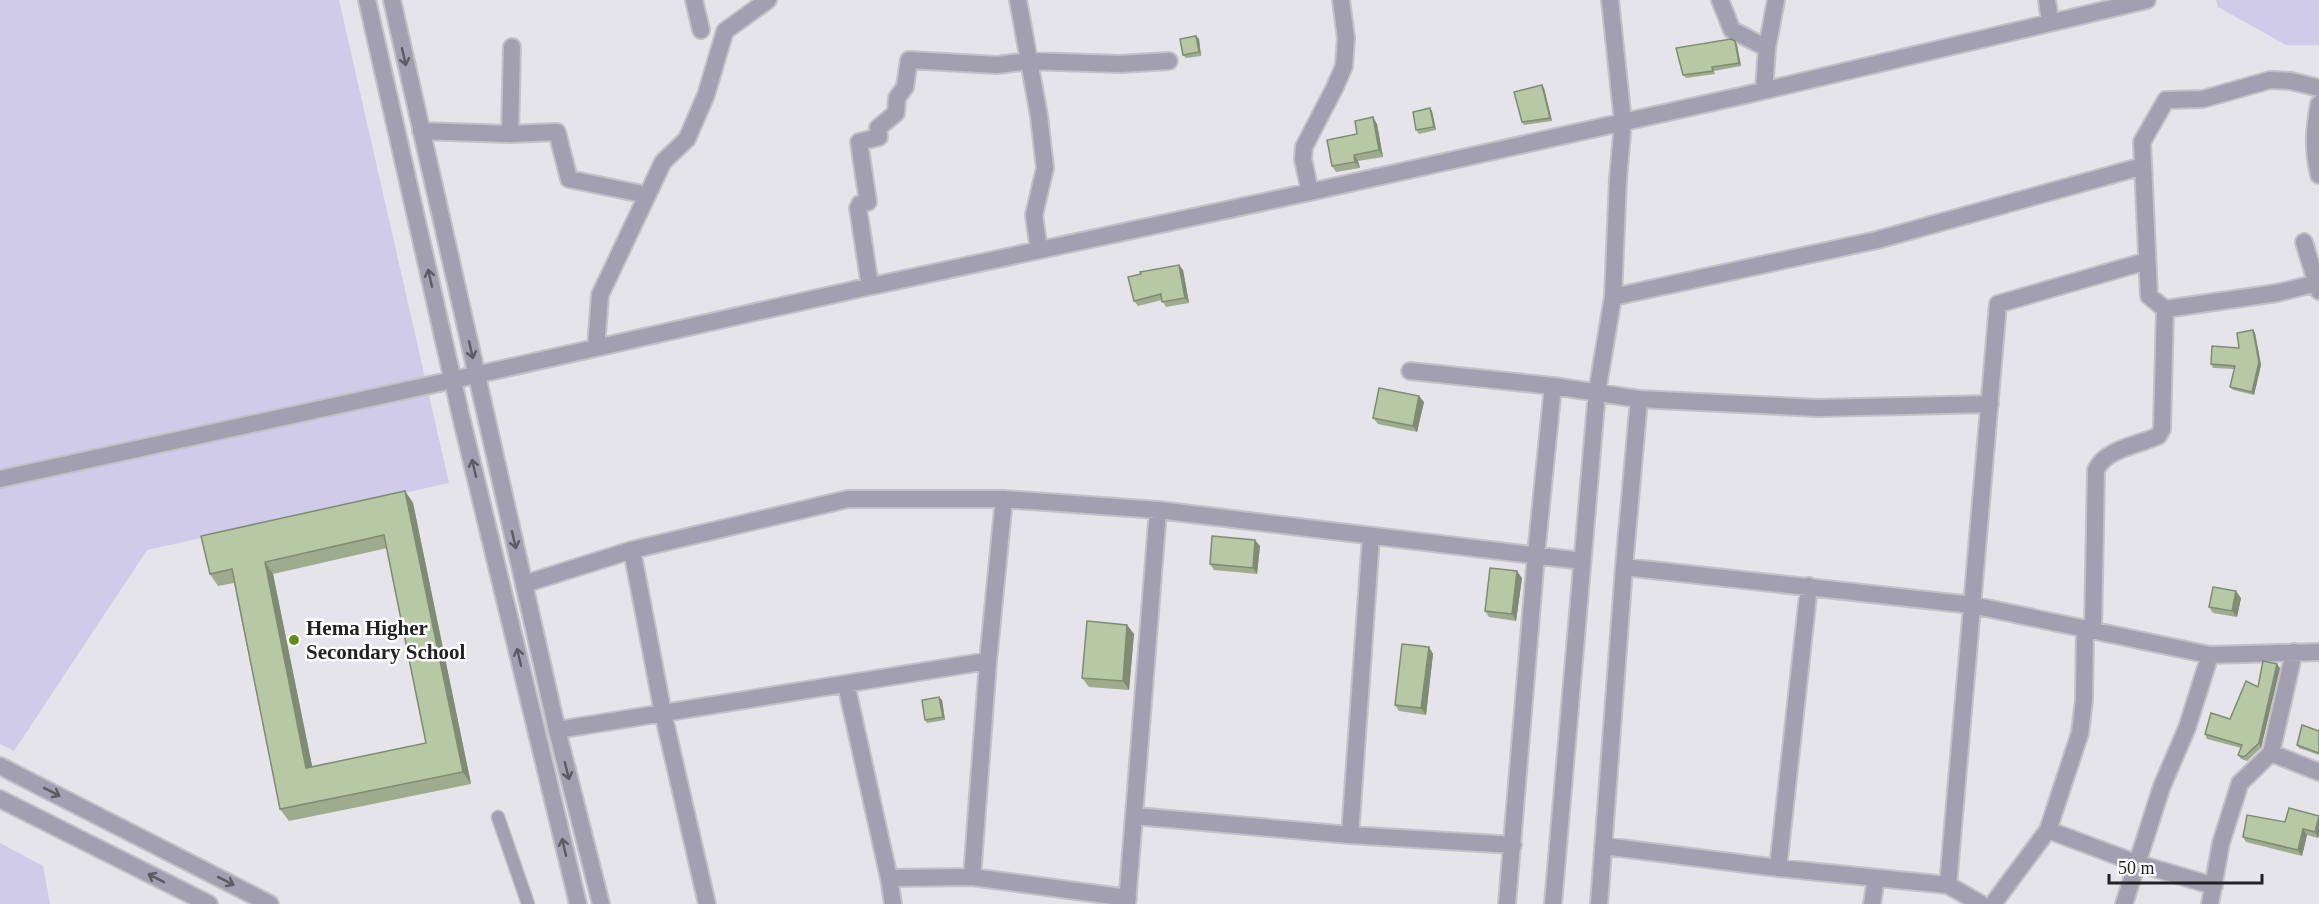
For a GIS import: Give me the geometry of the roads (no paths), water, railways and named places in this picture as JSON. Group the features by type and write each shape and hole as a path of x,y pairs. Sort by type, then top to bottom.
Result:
{"street":[{"path":"367,0 453,380 578,904"},
{"path":"392,0 557,730 601,904"},
{"path":"694,0 701,30"},
{"path":"596,348 600,296 663,162 687,139 706,95 725,32 768,0"},
{"path":"1018,0 1045,168 1034,215 1039,250"},
{"path":"1310,192 1303,159 1304,147 1344,66 1346,38 1341,0"},
{"path":"1553,904 1597,392 1613,297 1623,122 1610,0"},
{"path":"1720,0 1732,30 1767,48"},
{"path":"1764,90 1767,48 1776,0"},
{"path":"2047,0 2050,22"},
{"path":"0,479 870,286 1310,192 1764,90 2147,0"},
{"path":"510,134 512,47"},
{"path":"870,286 858,208 860,204 868,202 859,142 879,137 878,128 896,113 897,98 906,87 909,60 998,65 1029,61 1120,64 1170,61"},
{"path":"2304,85 2270,80 2203,99 2166,100 2142,142 2149,296 2165,309 2318,287 2304,242"},
{"path":"2319,104 2313,141 2319,175"},
{"path":"421,131 510,134 557,132 569,179 647,195"},
{"path":"1613,297 1877,240 2143,166"},
{"path":"1956,894 1972,605 1998,304 2147,261"},
{"path":"1993,904 2048,830 2080,733 2089,629 2096,470 2106,457 2158,436 2162,429 2165,309"},
{"path":"1410,371 1553,386 1639,399 1818,408 1990,404"},
{"path":"1507,904 1536,555 1553,386"},
{"path":"1599,904 1623,567 1639,399"},
{"path":"524,584 632,550 848,499 1004,500 1158,510 1582,561"},
{"path":"972,877 988,662 1004,500"},
{"path":"889,878 972,877 1127,901 1158,510"},
{"path":"1350,835 1371,537"},
{"path":"632,550 663,713 707,904"},
{"path":"1623,567 1972,605 2204,653 2319,652"},
{"path":"1778,868 1809,586"},
{"path":"2210,904 2221,843 2240,783 2271,753 2294,652"},
{"path":"2124,904 2127,860 2187,728 2204,653"},
{"path":"557,730 988,662"},
{"path":"846,684 893,904"},
{"path":"2271,753 2319,772"},
{"path":"0,766 270,904"},
{"path":"0,799 209,904"},
{"path":"1135,816 1350,835 1513,845"},
{"path":"2048,830 2127,860 2214,886"},
{"path":"1604,846 1876,878 1956,894 1981,904"},
{"path":"1872,904 1876,878"}],"lane":[{"path":"498,817 528,904"}],"place":[{"name":"Hema Higher Secondary School","path":"294,640"}]}
